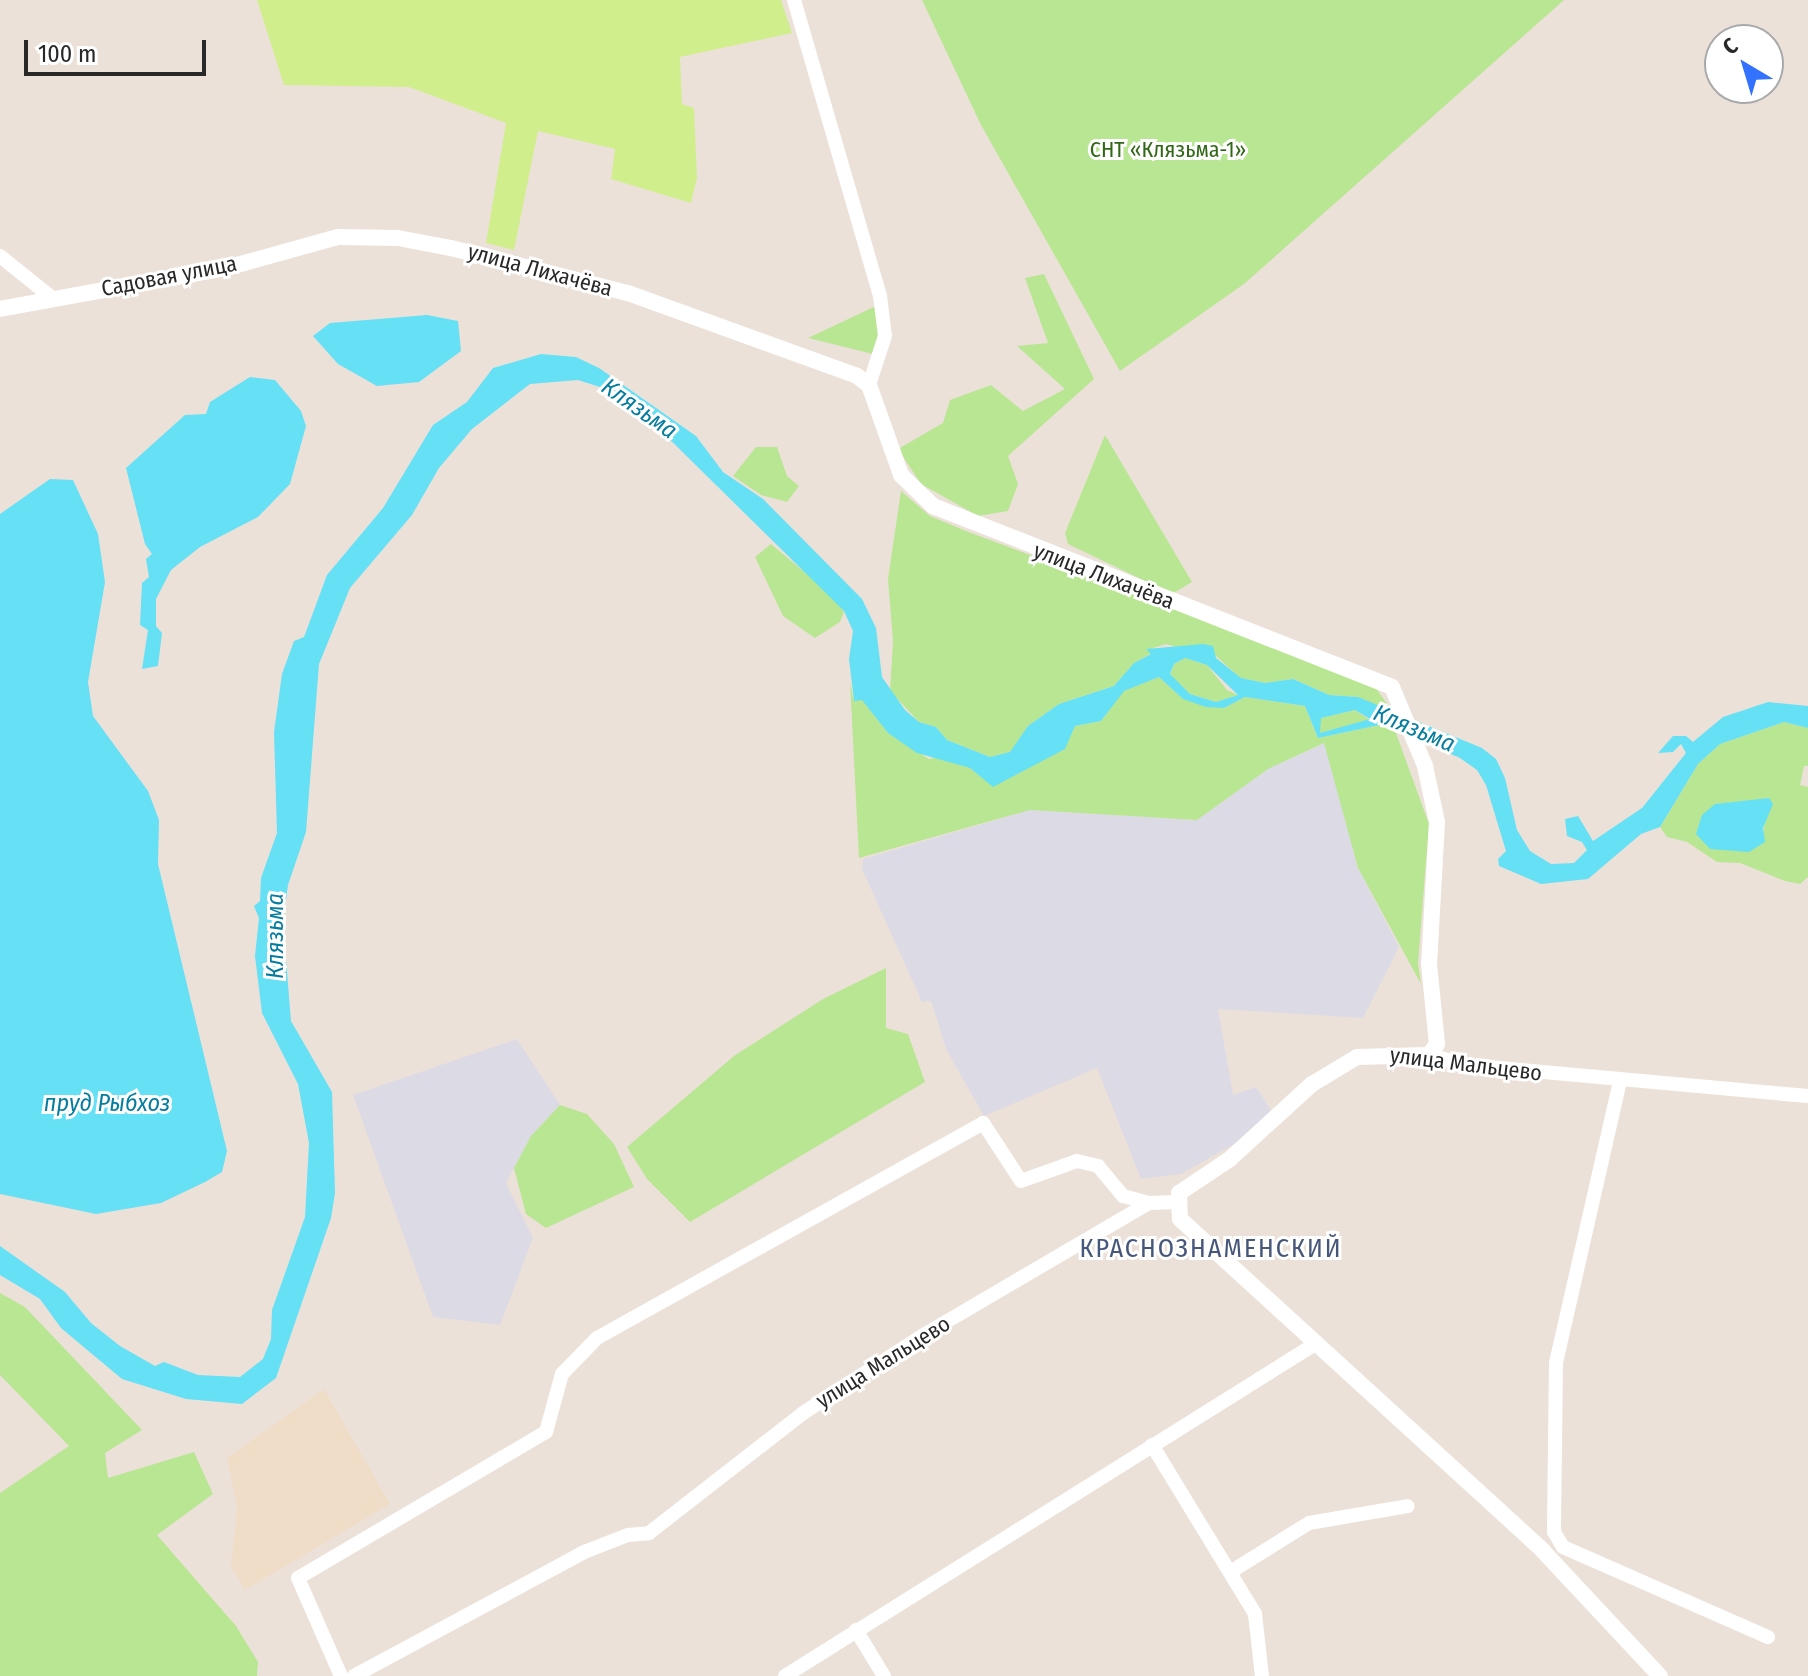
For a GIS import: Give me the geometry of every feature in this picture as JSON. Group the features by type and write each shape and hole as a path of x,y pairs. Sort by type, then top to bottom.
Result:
{"street":[{"path":"794,0 880,296 885,336 869,385"},
{"name":"улица Лихачёва","path":"338,237 398,238 451,248 628,293 843,369 869,385 901,475 933,506 1052,557 1366,674 1392,687 1401,700 1425,766 1437,822 1429,964 1437,1044 1429,1055"},
{"name":"Садовая улица","path":"0,309 51,297 226,268 338,237"},
{"path":"0,256 51,297"},
{"name":"улица Мальцево","path":"354,1676 584,1552 628,1535 649,1533 803,1413 1149,1203 1177,1202 1186,1186 1230,1159 1312,1084 1357,1057 1429,1055 1466,1065 1808,1096"},
{"path":"1557,1540 1556,1363 1620,1081"},
{"path":"341,1676 298,1578 546,1432 562,1374 597,1338 983,1123 1021,1181 1077,1161 1098,1166 1123,1196 1149,1203"},
{"path":"1177,1202 1188,1229 1543,1551 1660,1676"},
{"path":"785,1676 1315,1344"},
{"path":"1152,1445 1232,1571 1255,1614 1262,1676"},
{"path":"1232,1571 1309,1523 1408,1506"},
{"path":"1543,1551 1557,1540"},
{"path":"1557,1540 1768,1637"},
{"path":"856,1630 884,1676"}],"shaded area":[{"path":"1325,743 1358,868 1399,947 1363,1018 1218,1009 1233,1095 1256,1087 1271,1110 1241,1140 1181,1174 1141,1179 1097,1068 984,1116 946,1049 931,1001 922,1002 862,869 863,859 1030,810 1197,820 1268,769"},
{"path":"517,1039 560,1105 531,1136 506,1183 533,1238 500,1325 433,1317 353,1095"},
{"path":"324,1389 390,1504 245,1590 231,1567 237,1507 227,1458"}],"green space":[{"path":"257,0 781,0 792,33 680,57 682,104 694,108 697,178 691,203 611,179 615,149 538,131 514,250 486,243 506,123 409,87 284,85"},
{"name":"СНТ «Клязьма-1»","path":"922,0 1564,0 1244,284 1120,371 981,125"},
{"path":"1044,274 1094,379 1008,456 1018,484 1008,511 978,516 921,484 898,449 943,423 950,400 991,385 1023,411 1065,389 1017,346 1048,343 1025,278"},
{"path":"878,305 880,340 873,354 808,338"},
{"path":"1105,435 1192,582 1172,594 1068,544 1065,533"},
{"path":"756,447 777,447 787,476 799,486 787,502 761,495 733,476"},
{"path":"901,491 930,516 966,531 1373,684 1395,715 1358,697 1329,695 1293,679 1265,683 1240,678 1203,644 1183,649 1166,644 1147,650 1152,653 1134,663 1114,686 1059,704 1028,726 1011,752 990,757 947,740 936,727 919,722 890,691 893,641 888,579"},
{"path":"771,544 833,596 844,612 840,622 815,638 783,616 755,557"},
{"path":"1185,658 1207,665 1227,690 1238,695 1216,702 1190,694 1170,675 1174,664"},
{"path":"1159,677 1183,699 1224,708 1245,697 1305,706 1318,738 1384,724 1396,733 1429,824 1418,963 1421,984 1358,868 1324,743 1268,769 1197,820 1030,810 859,858 850,682 854,701 862,699 888,733 929,759 941,756 970,768 993,786 1075,726 1101,721 1123,691"},
{"path":"1355,710 1370,720 1320,733 1320,718"},
{"path":"1784,722 1808,728 1808,766 1804,766 1800,785 1808,787 1808,877 1800,884 1740,863 1717,862 1687,842 1667,837 1660,827 1698,764 1720,744","holes":["1768,798 1763,835 1715,804"]},
{"path":"886,968 886,1028 908,1034 925,1082 690,1222 647,1179 627,1147 734,1056 823,999"},
{"path":"560,1105 587,1114 614,1144 634,1187 546,1228 526,1214 514,1168 531,1136"},
{"path":"0,1293 25,1307 142,1430 105,1453 108,1478 194,1452 213,1494 157,1535 236,1626 258,1662 257,1676 0,1676 0,1493 69,1446 0,1375"}],"water":[{"path":"427,315 458,321 461,351 419,382 377,386 338,364 313,336 330,323"},
{"name":"Клязьма","path":"541,354 576,357 599,368 696,436 723,472 763,499 862,599 876,628 882,677 905,710 919,722 936,727 947,740 990,757 1010,752 1028,726 1059,704 1114,686 1134,663 1151,654 1146,649 1203,644 1213,646 1216,658 1241,678 1265,683 1293,679 1329,695 1358,697 1482,748 1496,759 1505,778 1517,830 1530,851 1551,864 1574,863 1587,850 1582,842 1567,836 1565,819 1578,816 1593,841 1642,808 1686,753 1681,744 1673,752 1658,753 1673,736 1686,736 1693,742 1723,717 1768,702 1808,706 1808,728 1784,722 1720,744 1698,764 1660,827 1641,834 1588,879 1541,884 1499,866 1498,859 1506,851 1486,785 1477,770 1460,758 1384,724 1318,738 1305,706 1245,697 1224,708 1206,707 1183,699 1159,677 1124,691 1101,721 1075,726 1065,749 993,787 970,768 917,753 888,733 862,700 854,701 849,659 853,631 844,611 652,422 603,388 578,380 530,384 472,429 439,468 412,515 350,588 319,664 306,832 288,885 283,923 291,1021 332,1092 335,1193 331,1218 276,1378 242,1404 186,1399 122,1379 61,1328 40,1299 0,1275 0,1246 65,1292 91,1323 120,1346 155,1366 164,1362 198,1375 240,1377 263,1359 271,1339 272,1310 305,1217 309,1143 298,1084 262,1013 255,956 259,918 254,906 260,901 261,878 277,833 274,732 282,674 294,641 304,637 327,575 383,508 433,425 467,402 493,368","holes":["1185,658 1207,665 1238,695 1216,702 1190,694 1170,674 1174,664","1355,710 1370,719 1320,733 1321,718"]},
{"path":"250,377 275,380 301,411 306,426 290,484 258,517 200,547 171,570 156,599 156,626 162,633 158,666 142,669 148,630 140,625 142,583 149,577 146,559 152,554 145,544 126,468 185,415 206,414 210,402"},
{"name":"пруд Рыбхоз","path":"50,479 73,480 98,534 105,582 88,682 93,716 148,791 159,820 158,864 227,1151 222,1172 205,1182 161,1203 96,1214 0,1194 0,514"},
{"path":"1769,798 1773,804 1763,828 1765,842 1749,852 1710,849 1696,834 1702,815 1715,804"}],"district":[{"name":"КРАСНОЗНАМЕНСКИЙ","path":"1211,1249"}]}
